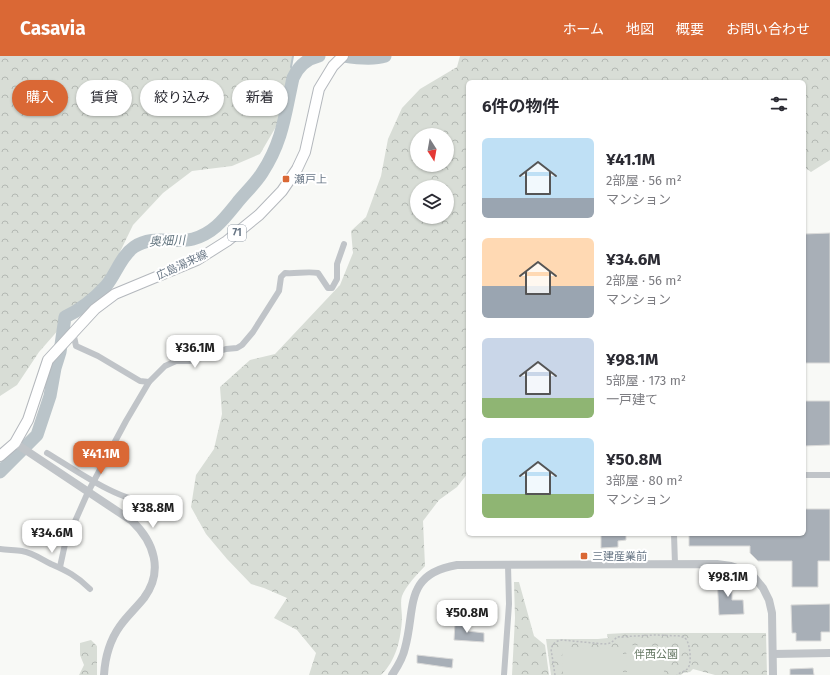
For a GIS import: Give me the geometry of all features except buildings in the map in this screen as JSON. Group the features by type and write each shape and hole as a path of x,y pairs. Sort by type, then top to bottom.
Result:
{"main road":[{"name":"広島湯来線","path":"0,456 14,443 28,420 48,360 95,309 115,294 197,260 227,241 259,215 282,191 297,169 305,152 319,89 333,66 343,56"}],"street":[{"path":"60,567 65,544 88,492 126,421 149,382 165,366 176,361 190,361 226,349 238,348 242,345 253,332 279,291 281,276 285,273 318,272 328,288 332,288 337,280 337,264 344,244"},
{"path":"72,334 76,346 98,356 140,381 149,382"},
{"path":"14,443 132,521 148,539 152,549 155,571 151,582 145,597 120,626 110,644 104,675"},
{"path":"47,453 94,482 126,497 140,500 156,498"},
{"path":"806,475 830,475"},
{"path":"674,536 675,564"},
{"path":"0,549 23,551 38,556 80,579 90,589"},
{"path":"392,675 399,664 405,647 413,597 419,586 430,575 445,567 456,565 675,564 717,564 731,566 743,570 754,577 763,588 769,600 772,613 773,675"},
{"path":"504,675 509,604 508,565"},
{"path":"772,654 830,653"}],"path":[{"path":"555,675 551,649 552,645 557,641 562,640 604,644 611,643 617,637 656,635 681,636 688,641 691,661 686,670 677,675"}],"green space":[{"path":"0,56 293,56 288,95 288,80 232,80 232,116 280,116 277,125 260,154 232,166 192,171 163,193 133,225 105,283 82,303 39,352 17,385 0,396"},
{"path":"460,56 830,56 830,160 811,172 806,168 806,80 466,80 466,476 457,487 439,500 423,521 425,566 409,584 401,598 402,618 399,642 394,656 386,669 381,675 309,675 316,653 297,630 274,618 287,598 251,584 206,534 191,507 196,475 214,449 222,414 220,387 250,360 275,354 340,285 353,253 351,231 366,217 381,176 388,139 402,108 420,89 457,67"},
{"path":"514,582 519,582 534,636 545,645 549,675 512,675 515,618"},
{"name":"伴西公園","path":"766,633 767,675 715,675 693,669 690,672 683,673 681,675 551,675 546,639 598,639 608,638 607,634"},
{"path":"91,640 97,646 97,675 79,675 84,665 80,655 80,643"},
{"path":"626,645 664,646 664,675 627,675"},
{"path":"623,647 623,675 563,675 562,648 604,649"}],"waterway":[{"path":"293,56 291,67 295,73"},
{"name":"奥畑川","path":"0,472 37,435 50,396 55,368 60,352 65,317 82,307 106,286 122,260 134,247 141,243 156,240 178,241 193,239 207,233 223,220 262,173 275,150 295,74 306,61 319,56"},
{"name":"奥畑川","path":"344,56 360,58 385,56"}],"place":[{"name":"瀬戸上","path":"286,179"},
{"name":"三建産業前","path":"584,556"}]}
